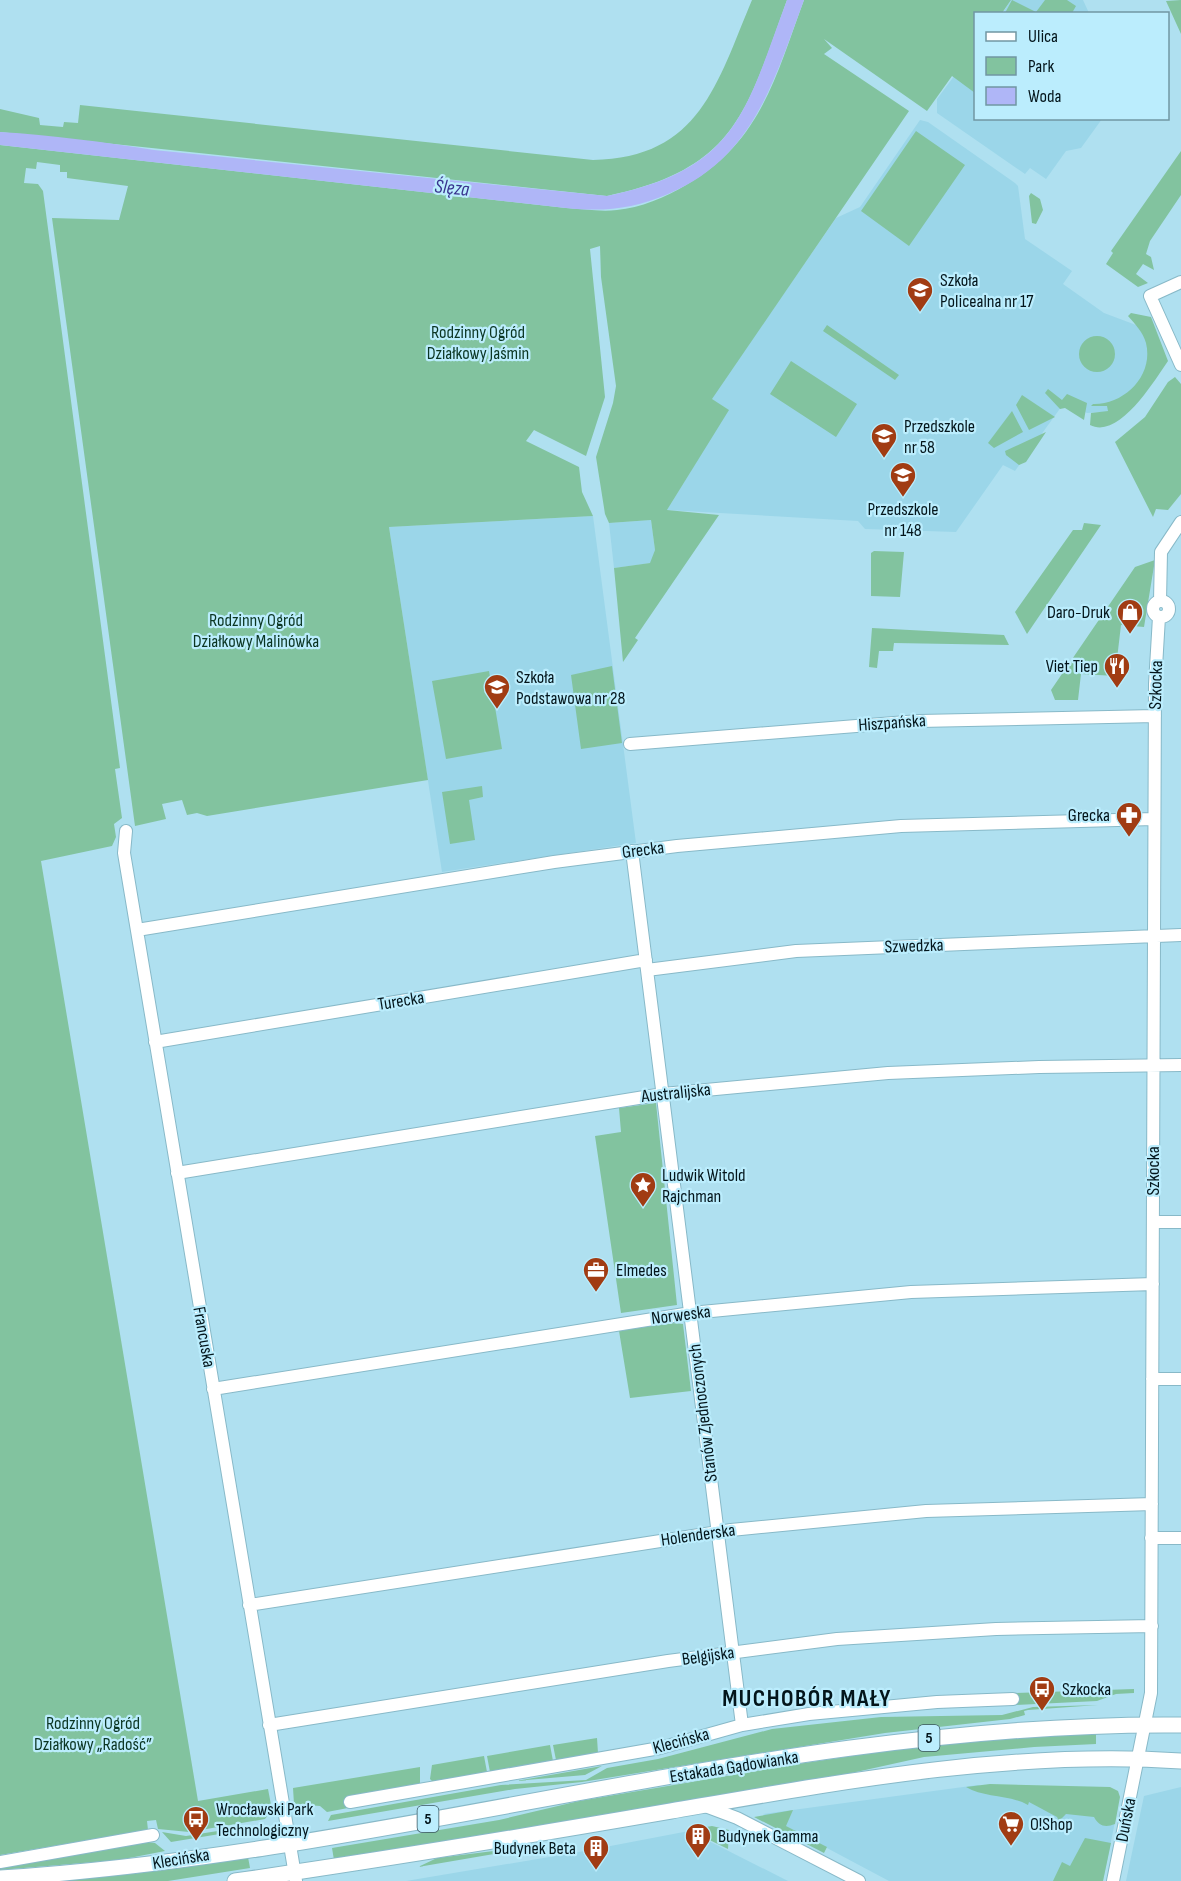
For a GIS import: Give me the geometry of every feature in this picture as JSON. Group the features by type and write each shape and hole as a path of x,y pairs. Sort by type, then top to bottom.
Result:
{"main road":[{"name":"Estakada Gądowianka","path":"290,1842 887,1743 1036,1729 1181,1725"},
{"name":"Estakada Gądowianka","path":"296,1877 704,1805 982,1764 1138,1759 1181,1761"},
{"name":"Klecińska","path":"0,1878 142,1866 290,1842"},
{"name":"5","path":"235,1881 296,1877"}],"street":[{"path":"1181,282 1150,296 1181,365"},
{"name":"Szkocka","path":"1144,1725 1151,1693 1152,1626 1154,819 1159,617 1154,614 1152,608 1160,601 1161,552 1181,522"},
{"name":"Hiszpańska","path":"630,744 919,721 1155,716"},
{"name":"Grecka","path":"137,930 554,861 632,851 762,837 901,826 1154,819"},
{"name":"Francuska","path":"126,831 124,853 296,1877"},
{"name":"Stanów Zjednoczonych","path":"632,851 742,1725"},
{"name":"Szwedzka","path":"647,965 796,951 1181,935"},
{"name":"Turecka","path":"155,1041 647,965"},
{"name":"Australijska","path":"177,1173 663,1094 888,1073 1181,1065"},
{"path":"1153,1222 1181,1222"},
{"name":"Norweska","path":"213,1389 691,1313 900,1293 1153,1284"},
{"path":"1152,1379 1181,1379"},
{"name":"Holenderska","path":"249,1605 717,1532 927,1511 1152,1504"},
{"path":"1151,1538 1181,1538"},
{"name":"Belgijska","path":"269,1725 732,1652 896,1634 1152,1626"},
{"name":"Klecińska","path":"350,1802 660,1748 742,1725 864,1709 1013,1699"},
{"name":"Duńska","path":"1113,1881 1144,1725"},
{"path":"704,1805 737,1818 859,1881"},
{"path":"0,1862 153,1835"}],"shaded area":[{"path":"1011,0 1083,0 1089,12 1003,12"},
{"path":"974,49 974,120 1101,120 1081,148 1066,151 1046,179 1030,168 1025,174 937,113 937,99"},
{"path":"920,120 928,122 1018,186 1025,239 1072,271 1063,284 1104,313 1152,331 1143,387 1106,412 1087,413 1064,403 1015,471 1003,465 956,532 865,529 858,521 667,510 728,410 711,399 836,218 860,207"},
{"name":"Szkoła Podstawowa nr 28","path":"593,516 636,843 442,872 389,527"},
{"path":"651,520 655,550 651,563 614,568 609,523"},
{"path":"978,1785 1059,1805 1118,1807 1103,1881 889,1881 763,1814"},
{"path":"1181,1787 1181,1881 1126,1881 1144,1796"},
{"path":"689,1831 788,1881 406,1881 579,1852"}],"green space":[{"path":"752,0 787,0 760,74 746,105 730,130 710,152 684,170 650,184 607,196 0,132 0,109 39,118 40,125 63,127 64,122 78,123 80,105 593,160 629,156 658,146 681,130 700,110 715,87"},
{"path":"804,0 1011,0 1003,12 974,12 974,92 952,76 927,111 824,39 832,48 824,54 909,111 712,399 729,410 667,510 719,515 635,638 638,640 623,662 614,568 650,563 655,550 651,520 609,523 605,514 596,457 616,386 601,277 600,246 590,249 605,397 586,456 534,430 526,441 579,467 582,492 593,516 389,527 428,780 207,816 197,813 187,815 182,800 162,804 166,819 135,826 52,218 119,220 128,186 67,178 67,172 60,172 60,165 37,162 36,169 26,168 24,183 38,184 43,191 120,768 115,769 122,818 114,824 116,837 112,846 41,861 198,1801 268,1789 272,1810 265,1819 189,1832 158,1829 156,1820 147,1821 148,1830 0,1855 0,145 566,208 605,211 626,209 653,201 686,185 711,168 732,149 749,128 763,105"},
{"path":"1012,0 1036,12 1006,12"},
{"path":"1045,0 1067,0 1076,6 1073,12 1036,12"},
{"path":"1181,0 1181,34 1166,1"},
{"path":"916,131 965,165 909,246 861,211"},
{"path":"1181,151 1181,195 1150,241 1146,254 1151,257 1154,270 1143,264 1136,274 1148,283 1138,287 1106,264 1113,253 1111,251"},
{"path":"1031,193 1040,199 1043,210 1036,224 1032,223 1029,196"},
{"path":"1131,313 1151,317 1168,361 1145,394 1124,417 1101,427 1090,425 1091,413 1108,411 1107,406 1091,406 1115,400 1126,394 1141,377 1145,367 1146,343 1141,332 1128,316"},
{"path":"827,325 899,375 895,380 823,331"},
{"path":"1097,336 1110,341 1115,354 1110,367 1097,372 1084,367 1079,354 1084,341"},
{"path":"791,361 857,404 836,437 770,394"},
{"path":"1175,377 1181,384 1181,494 1168,510 1156,509 1153,517 1115,442 1145,417 1168,382"},
{"path":"1048,389 1062,400 1067,394 1087,403 1084,420 1065,408 1060,409 1045,393"},
{"path":"1022,395 1055,417 1029,430 1016,405"},
{"path":"1012,411 1023,432 994,448 988,443"},
{"path":"1046,432 1026,462 1019,465 1006,455 1005,451"},
{"path":"1084,523 1101,525 1027,634 1015,612 1073,530 1082,530"},
{"path":"874,551 904,552 900,597 871,596 871,553"},
{"path":"1155,560 1144,627 1121,625 1115,676 1081,674 1078,700 1055,700 1051,690 1135,567"},
{"path":"872,628 1004,635 1009,645 894,643 893,651 879,651 877,668 869,667"},
{"path":"612,666 622,743 581,749 571,675"},
{"path":"489,671 502,749 446,759 432,681"},
{"path":"482,786 483,797 469,800 475,840 450,844 442,792"},
{"path":"656,1103 677,1305 621,1313 595,1136 621,1132 619,1108"},
{"path":"671,1323 683,1324 691,1391 630,1398 619,1331"},
{"path":"1134,1689 1134,1693 1116,1694 1097,1701 1014,1705 1014,1693"},
{"path":"1098,1705 1028,1710 1024,1711 1025,1715 1010,1719 885,1733 582,1782 515,1789 328,1821 331,1815 501,1785 586,1780 607,1768 658,1759 772,1729 881,1717 1002,1715 1033,1707"},
{"path":"1096,1732 1096,1744 924,1757 838,1776 334,1860 332,1848 499,1820 579,1801 804,1763 940,1743"},
{"path":"597,1738 598,1753 556,1760 553,1745"},
{"path":"550,1745 553,1761 490,1772 487,1756"},
{"path":"484,1756 487,1772 433,1782 430,1779 432,1765"},
{"path":"602,1766 585,1775 517,1781"},
{"path":"420,1767 420,1784 347,1796 348,1808 327,1812 320,1806 294,1804 293,1788"},
{"path":"990,1784 1110,1787 1118,1791 1120,1797 1115,1824 1103,1825 1094,1817 1066,1814 1059,1821 1057,1817 1029,1802 1028,1805 1012,1799 980,1793 966,1787"},
{"path":"793,1810 786,1826 827,1847 824,1853 754,1817"},
{"path":"712,1826 729,1830 728,1849 689,1830"},
{"path":"243,1827 244,1830 171,1842 162,1832 186,1836"},
{"path":"1085,1838 1111,1843 1103,1881 1053,1881 1062,1862 1070,1866"},
{"path":"147,1842 155,1843 165,1851 119,1860 0,1870 0,1865"},
{"path":"534,1847 418,1867 437,1858"},
{"path":"248,1857 250,1868 168,1881 63,1881 139,1873"}],"water":[{"name":"Ślęza","path":"787,0 804,0 770,87 757,114 741,138 721,160 697,179 668,194 631,206 593,210 566,208 0,145 0,132 19,133 154,150 607,196 651,184 684,170 710,152 730,130 746,104 760,74"}],"place":[{"name":"Szkoła Policealna nr 17","path":"920,313"},
{"name":"Przedszkole nr 58","path":"884,459"},
{"name":"Przedszkole nr 148","path":"903,498"},
{"name":"Daro-Druk","path":"1130,635"},
{"name":"Viet Tiep","path":"1117,689"},
{"name":"Szkoła Podstawowa nr 28","path":"497,710"},
{"name":"Grecka","path":"1129,838"},
{"name":"Ludwik Witold Rajchman","path":"643,1208"},
{"name":"Elmedes","path":"596,1293"},
{"name":"Szkocka","path":"1042,1712"},
{"name":"Wrocławski Park Technologiczny","path":"196,1842"},
{"name":"O!Shop","path":"1011,1847"},
{"name":"Budynek Gamma","path":"698,1859"},
{"name":"Budynek Beta","path":"596,1871"}],"district":[{"name":"MUCHOBÓR MAŁY","path":"807,1698"}],"park label":[{"name":"Rodzinny Ogród Działkowy Jaśmin","path":"478,342"},
{"name":"Rodzinny Ogród Działkowy Malinówka","path":"256,630"},
{"name":"Rodzinny Ogród Działkowy „Radość”","path":"93,1733"}]}
